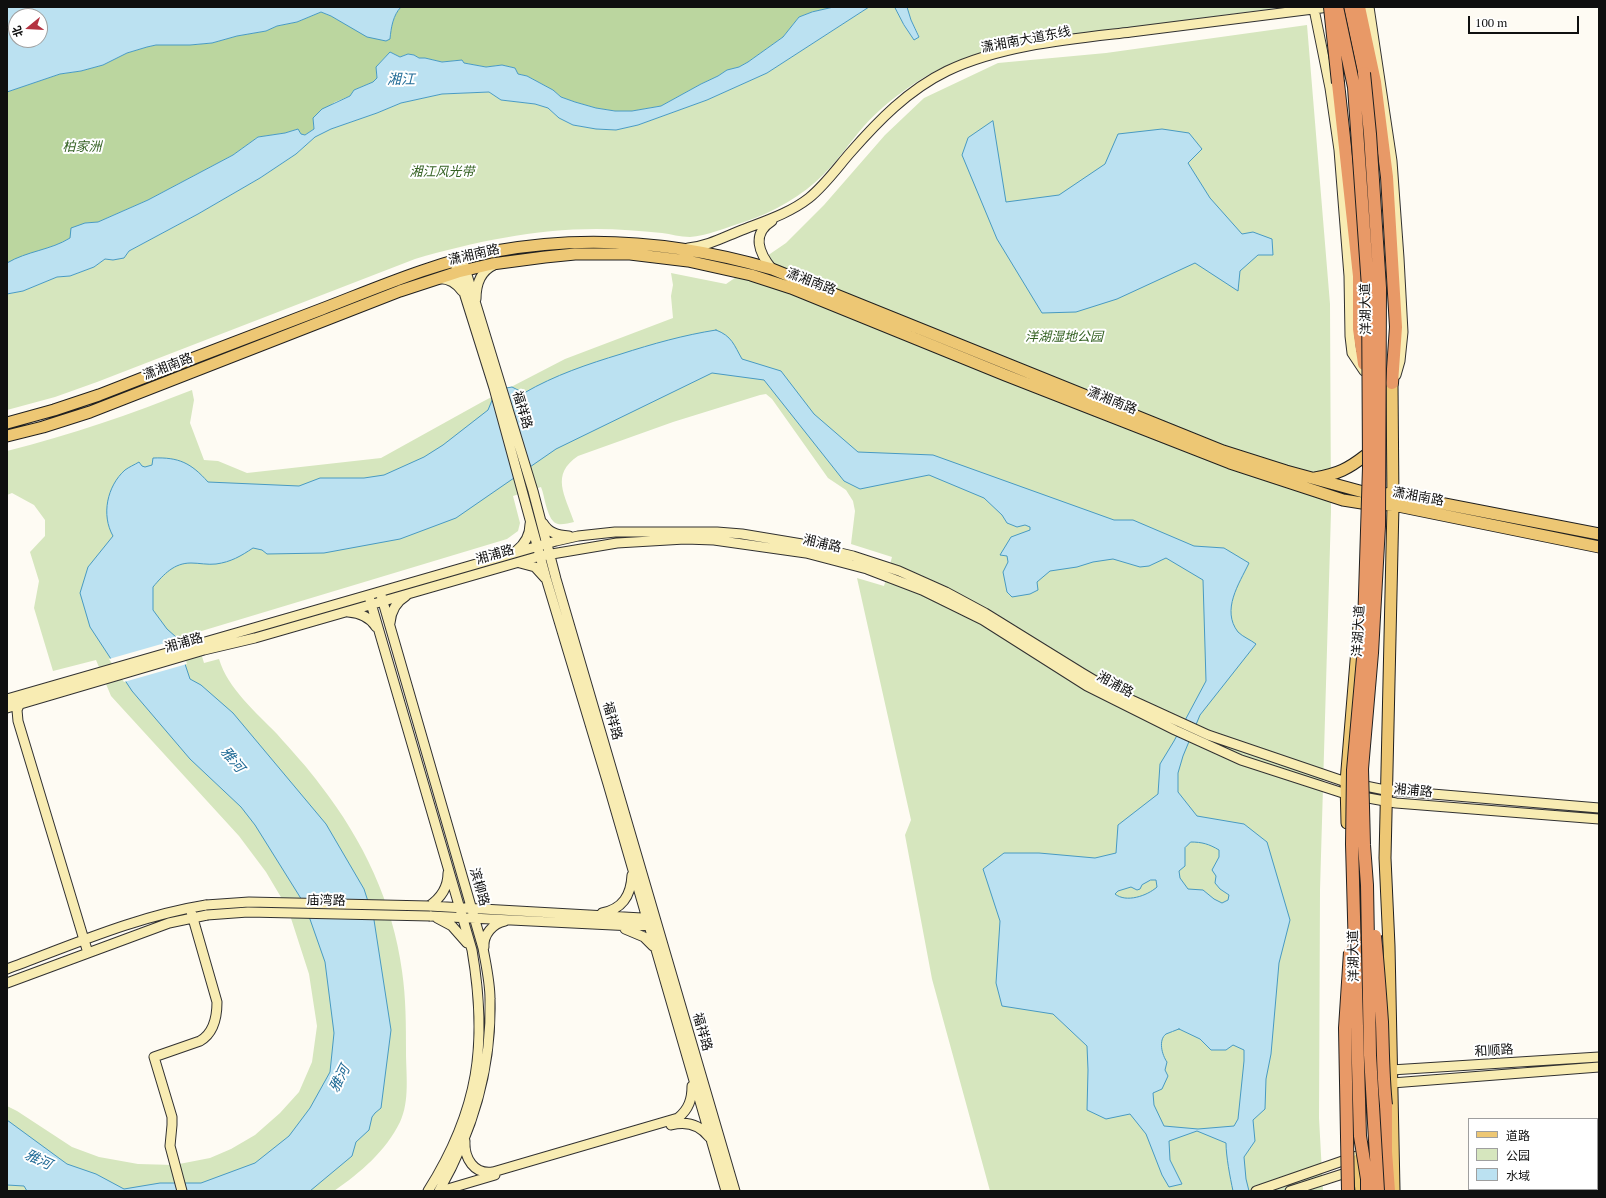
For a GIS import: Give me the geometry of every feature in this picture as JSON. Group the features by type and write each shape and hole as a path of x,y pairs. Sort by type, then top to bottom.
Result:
{"highway":[{"path":"1329,7 1359,276 1359,330 1364,356 1364,372"},
{"name":"洋湖大道","path":"1337,7 1354,87 1368,287 1369,467 1363,658 1353,770 1353,879 1360,1136 1367,1179 1367,1191"},
{"name":"洋湖大道","path":"1350,7 1364,74 1370,134 1380,288 1379,526 1372,653 1362,769 1364,845 1367,885 1370,1055 1378,1191"},
{"path":"1359,7 1375,82 1387,177 1396,327 1392,383"},
{"path":"1348,1191 1345,1028 1353,917 1353,879"},
{"path":"1367,885 1373,912 1378,961 1389,1191"}],"main road":[{"name":"潇湘南大道东线","path":"772,269 764,259 759,249 760,236 764,227 811,200 833,178 889,115 920,91 954,72 989,58 1045,47 1329,7"},
{"name":"潇湘南大道东线","path":"680,248 702,246 713,243 772,218 795,207 809,198 884,116 899,103 934,78 960,65 993,54 1046,44 1315,10 1350,7"},
{"path":"1369,7 1392,161 1399,258 1402,346 1397,374 1392,383 1393,500 1385,790 1385,858 1394,1191"},
{"path":"1315,10 1330,88 1339,150 1349,276 1350,336 1352,353 1364,372 1367,499 1346,782 1352,1050 1357,1156 1360,1168 1361,1191"},
{"name":"潇湘南路","path":"7,436 43,427 90,412 400,291 432,280 460,265 498,250 578,242 652,244 713,253 772,269 1223,451 1313,478 1367,499"},
{"name":"潇湘南路","path":"7,423 54,410 99,395 406,277 460,265 575,254 630,254 688,261 751,275 791,288 1005,375 1230,463 1344,500 1393,500 1599,534"},
{"path":"478,312 476,292 481,277 490,267 502,262"},
{"name":"福祥路","path":"460,265 466,298 533,491 539,514 542,545"},
{"name":"福祥路","path":"460,265 478,312 524,496 545,555 633,870 651,921 656,954 726,1191"},
{"path":"432,280 447,280 454,283 462,291 466,298"},
{"path":"1313,478 1333,474 1350,467 1366,455"},
{"name":"潇湘南路","path":"1393,500 1599,547"},
{"path":"510,554 520,548 528,536 530,529 529,512"},
{"path":"539,514 546,529 552,533 578,536"},
{"name":"湘浦路","path":"7,699 97,677 202,647 368,594 578,536 640,531 717,532 742,534 802,544 853,556 899,572 946,592 985,613 1082,674 1176,726"},
{"name":"湘浦路","path":"202,647 255,638 512,563 545,555 645,541 685,539 714,540 806,553 867,569 922,590 967,611 1087,686 1203,737 1346,782 1385,790 1599,808"},
{"path":"512,563 522,562 535,567 552,580 559,560 568,552 574,550"},
{"name":"福祥路","path":"552,580 651,921 735,1191"},
{"name":"滨柳路","path":"380,591 484,953 490,999 489,1027 481,1087 465,1137 440,1191"},
{"path":"391,628 391,614 394,607 404,597 415,591"},
{"name":"滨柳路","path":"368,594 459,907 472,954 478,988 480,1028 479,1052 475,1077 454,1145 428,1191"},
{"path":"341,613 349,612 362,615 372,621 379,631"},
{"name":"湘浦路","path":"7,709 20,703 97,677"},
{"path":"20,703 16,710 18,721 82,941"},
{"path":"7,709 14,719 86,953"},
{"name":"湘浦路","path":"1203,737 1241,760 1346,794 1385,802 1599,819"},
{"path":"429,906 438,901 443,894 448,877 448,868"},
{"path":"591,915 608,912 617,908 624,902 629,894 633,870"},
{"path":"463,877 475,898 482,904 504,910"},
{"name":"庙湾路","path":"7,969 144,919 206,905 249,902 459,907 591,915 651,921"},
{"path":"182,1191 171,1150 172,1117 154,1057 195,1044 205,1038 214,1023 217,1012 217,1002 192,907"},
{"name":"庙湾路","path":"7,983 170,922 207,915 248,912 430,916 614,925 651,921"},
{"path":"430,916 443,920 452,926 466,942 472,954"},
{"path":"484,953 485,938 489,931 500,922 508,920"},
{"path":"614,925 649,940 656,954"},
{"name":"和顺路","path":"1391,1070 1599,1057"},
{"name":"和顺路","path":"1392,1083 1599,1067"},
{"path":"465,1137 465,1151 471,1163 481,1172 493,1172 678,1118 684,1113 691,1101 692,1076"},
{"path":"440,1191 677,1123 685,1122 699,1128 708,1136 712,1144"},
{"path":"172,1134 186,1191"},
{"path":"1258,1190 1357,1156"},
{"path":"1290,1191 1360,1168"}],"green space":[{"name":"柏家洲","path":"401,7 834,7 812,12 799,17 783,37 739,67 727,70 661,106 632,111 615,111 596,108 561,97 553,90 527,76 518,74 515,68 502,65 486,67 464,63 462,60 442,62 419,58 408,54 400,57 390,52 376,67 377,78 373,82 354,90 350,96 335,102 313,118 314,129 305,135 301,134 298,129 285,133 258,137 233,155 148,200 98,222 85,223 70,238 61,243 7,263 7,92 60,74 81,71 103,65 127,53 147,47 156,45 190,45 212,43 237,36 266,31 277,26 297,22 321,12 349,26 390,39 394,18"},
{"name":"湘江风光带","path":"869,7 895,7 914,40 919,36 911,20 907,7 1285,7 1039,39 989,50 941,68 903,91 870,120 835,162 815,182 797,196 777,208 755,218 710,233 690,237 629,230 573,230 527,234 459,247 415,259 97,382 55,397 7,410 7,294 23,291 57,277 70,276 94,267 105,259 113,260 123,258 129,251 198,214 260,178 296,154 315,137 331,129 401,103 442,94 489,92 501,100 535,104 548,108 559,118 573,125 596,129 616,130 638,125 707,100 767,73"},
{"name":"洋湖湿地公园","path":"1307,25 1330,304 1331,512 1320,890 1319,1118 1323,1191 990,1191 932,979 905,835 911,820 857,578 884,586 892,557 851,544 855,511 853,501 846,490 828,478 772,399 766,394 673,422 578,456 569,463 562,478 564,494 574,522 558,524 551,519 541,487 513,496 520,523 518,531 507,539 195,633 204,663 219,659 229,680 244,700 277,734 316,779 350,828 374,873 398,946 403,981 406,1012 407,1087 403,1114 394,1133 372,1161 334,1191 7,1191 7,1106 72,1147 99,1157 138,1164 174,1165 210,1158 231,1149 255,1135 280,1113 299,1092 312,1062 317,1026 309,974 288,909 266,872 239,836 111,696 96,660 53,671 34,608 39,581 30,552 45,536 45,520 34,505 12,493 7,495 7,451 101,424 192,390 194,400 190,423 204,460 218,461 247,473 381,458 482,402 565,359 673,318 671,296 673,285 671,273 726,284 786,243 824,205 885,135 924,98 998,63 1106,53"}],"water":[{"name":"湘江","path":"7,7 401,7 394,18 390,39 386,41 367,37 331,16 321,12 297,22 277,26 266,31 237,36 212,43 190,45 156,45 147,47 127,53 103,65 81,71 60,74 7,92"},
{"name":"湘江","path":"834,7 869,7 767,73 707,100 638,125 616,130 596,129 573,125 559,118 548,108 535,104 501,100 489,92 442,94 401,103 331,129 315,137 296,154 260,178 198,214 129,251 124,258 113,260 105,259 94,267 70,276 57,277 23,291 7,294 7,263 63,242 70,238 71,228 85,223 98,222 148,200 233,155 258,137 285,133 298,129 301,134 305,135 314,129 313,118 322,109 350,96 354,90 373,82 377,78 376,67 390,52 400,57 408,54 419,58 442,62 462,60 464,63 486,67 502,65 515,68 518,74 527,76 553,90 561,97 596,108 615,111 632,111 661,106 727,70 739,67 783,37 799,17 812,12"},
{"path":"895,7 907,7 919,37 914,40"},
{"path":"993,121 1006,202 1059,195 1105,164 1118,134 1162,129 1189,133 1202,149 1188,163 1210,198 1242,234 1253,232 1272,239 1273,255 1258,255 1240,271 1238,291 1195,263 1117,299 1076,312 1042,313 997,239 962,155 968,138"},
{"name":"雅河","path":"716,330 721,332 729,338 742,359 781,371 814,414 858,452 933,455 1114,520 1133,520 1194,546 1224,548 1249,563 1233,597 1231,615 1233,624 1238,632 1256,644 1200,715 1183,756 1178,773 1178,792 1197,816 1244,824 1267,842 1290,920 1279,963 1271,1054 1266,1079 1265,1109 1253,1120 1255,1141 1244,1157 1246,1179 1249,1191 1233,1191 1227,1160 1226,1143 1197,1131 1169,1141 1170,1160 1182,1184 1169,1187 1162,1175 1146,1134 1130,1114 1106,1119 1087,1110 1087,1046 1053,1014 1002,1006 996,983 1000,921 983,869 1004,853 1039,853 1095,858 1116,853 1118,825 1158,794 1160,764 1206,681 1203,580 1166,558 1149,566 1140,567 1113,559 1050,571 1037,582 1038,590 1030,594 1012,597 1007,592 1003,572 1008,562 1007,556 1000,555 1011,537 1030,530 1030,527 1025,525 1017,527 1007,523 1002,515 984,498 929,475 860,489 844,481 764,380 712,373 556,449 456,518 400,539 324,553 267,554 262,550 253,548 226,562 216,564 185,563 179,565 170,570 157,582 153,587 153,610 167,629 176,637 190,679 201,685 233,713 326,824 364,889 374,920 391,1030 381,1108 372,1117 369,1130 356,1142 352,1156 310,1191 27,1191 24,1186 7,1185 7,1120 67,1164 96,1174 124,1189 160,1183 201,1183 255,1163 289,1136 310,1108 330,1072 334,1033 325,962 305,905 255,825 241,807 190,759 132,691 90,627 80,593 88,567 113,536 109,528 107,510 110,492 119,477 125,470 139,462 145,467 152,465 153,458 184,462 202,475 208,482 299,486 320,478 364,478 384,475 424,457 443,445 488,410 493,398 506,388 512,387 524,393 572,370 656,343","holes":["1191,842 1199,842 1219,850 1219,857 1212,870 1216,876 1215,883 1220,889 1229,895 1228,900 1222,903 1214,899 1203,890 1188,889 1180,878 1179,871 1185,866 1185,848","1151,880 1156,880 1157,887 1142,896 1125,898 1115,894 1118,891 1131,887 1137,890 1140,889 1142,885","1179,1029 1200,1039 1211,1050 1226,1050 1233,1045 1244,1050 1238,1119 1234,1126 1198,1129 1164,1126 1154,1105 1153,1093 1162,1089 1168,1076 1165,1070 1167,1062 1162,1052 1161,1044 1166,1034"]}],"pier":[{"path":"179,639 187,664 124,682 109,659"}]}
